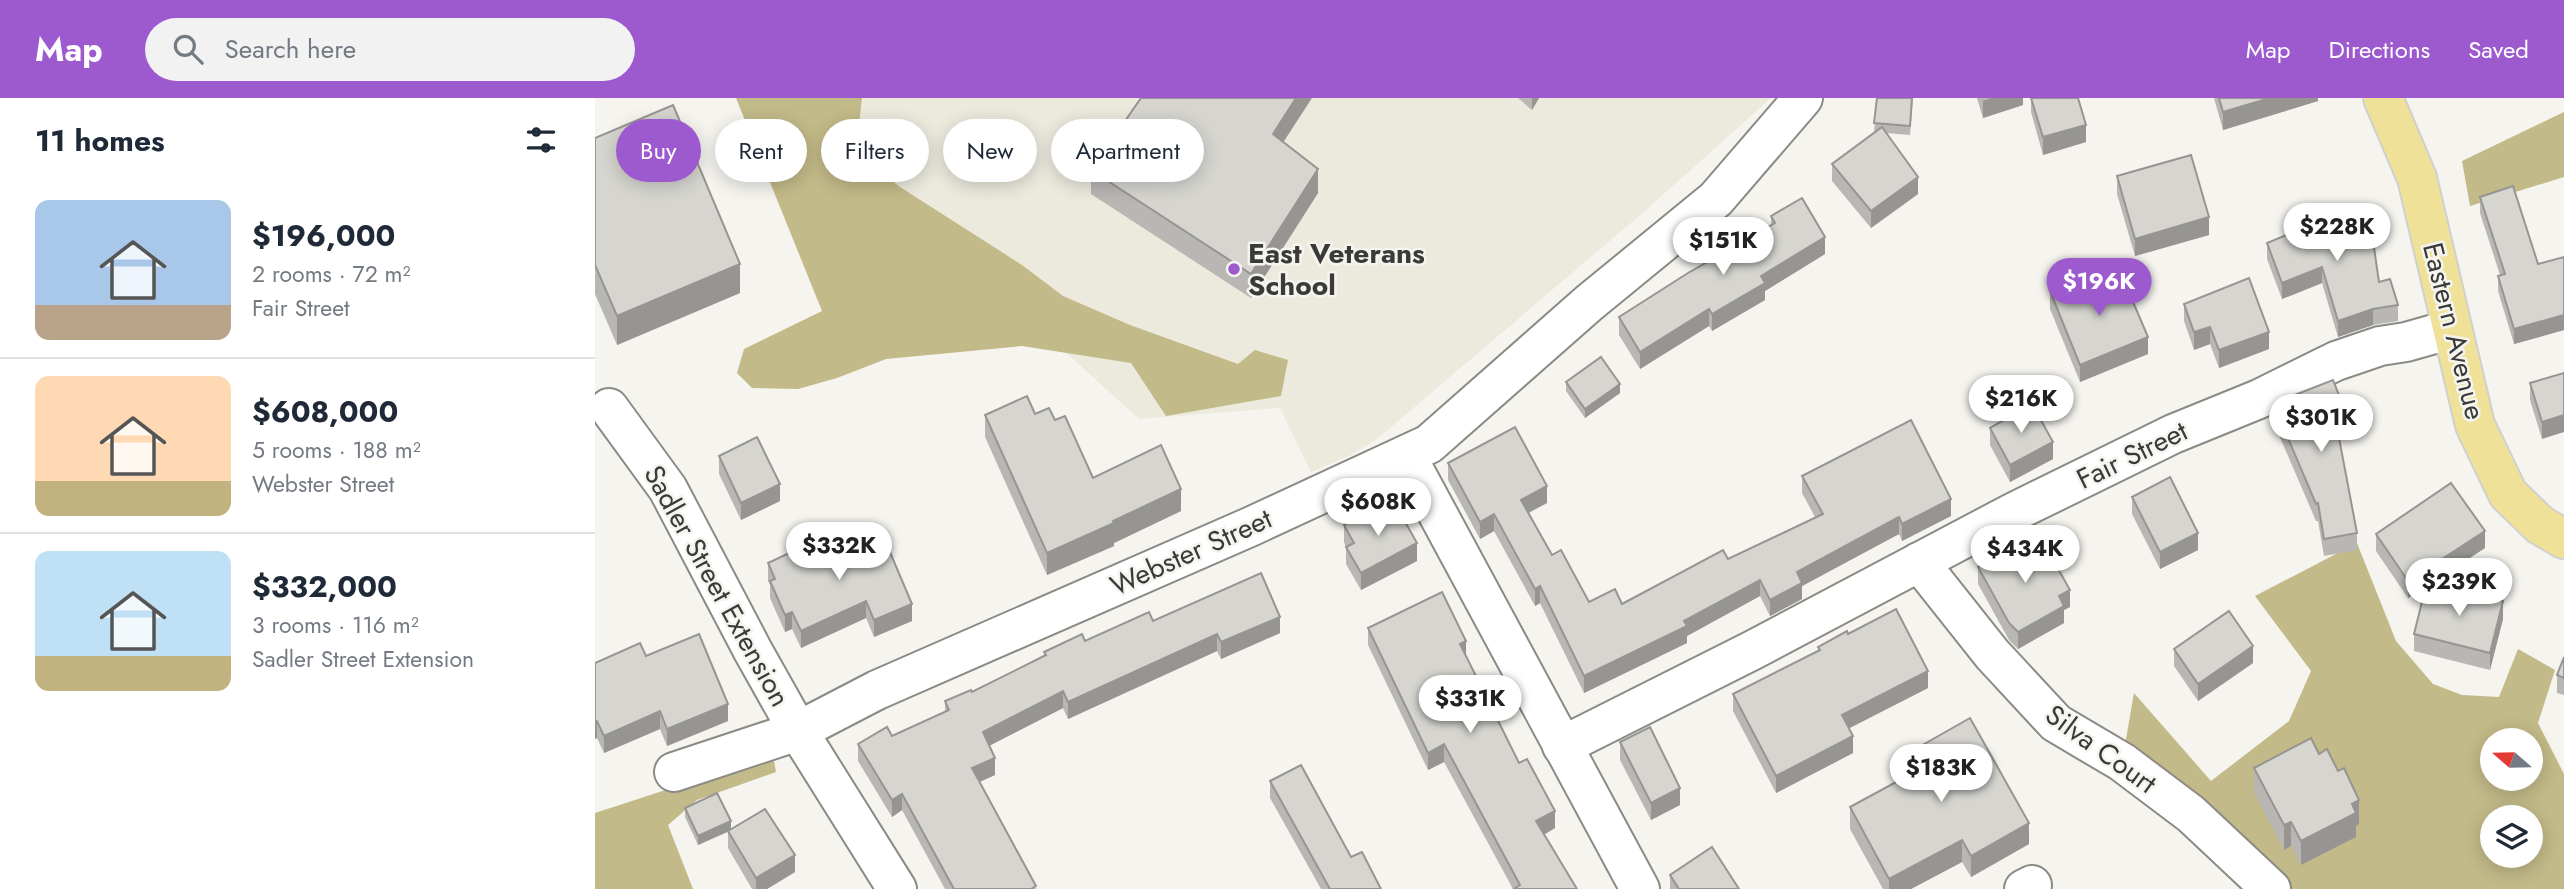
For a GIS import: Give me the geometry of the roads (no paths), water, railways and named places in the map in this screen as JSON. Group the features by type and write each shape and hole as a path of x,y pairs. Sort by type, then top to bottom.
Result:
{"main road":[{"name":"Eastern Avenue","path":"2383,98 2417,178 2475,425 2508,494 2540,524 2564,539"}],"street":[{"name":"Webster Street","path":"674,772 798,731 877,690 1240,532 1429,444 1589,303 1716,199 1803,98"},
{"name":"Fair Street","path":"1562,746 2173,434 2259,399 2336,361 2380,346 2452,329"},
{"name":"Sadler Street Extension","path":"609,408 668,489 798,731 897,889"},
{"path":"1406,455 1640,889"},
{"name":"Silva Court","path":"1919,562 1992,654 2056,723 2122,762 2191,814 2271,889"}],"place":[{"name":"East Veterans School","path":"1234,269"}]}
